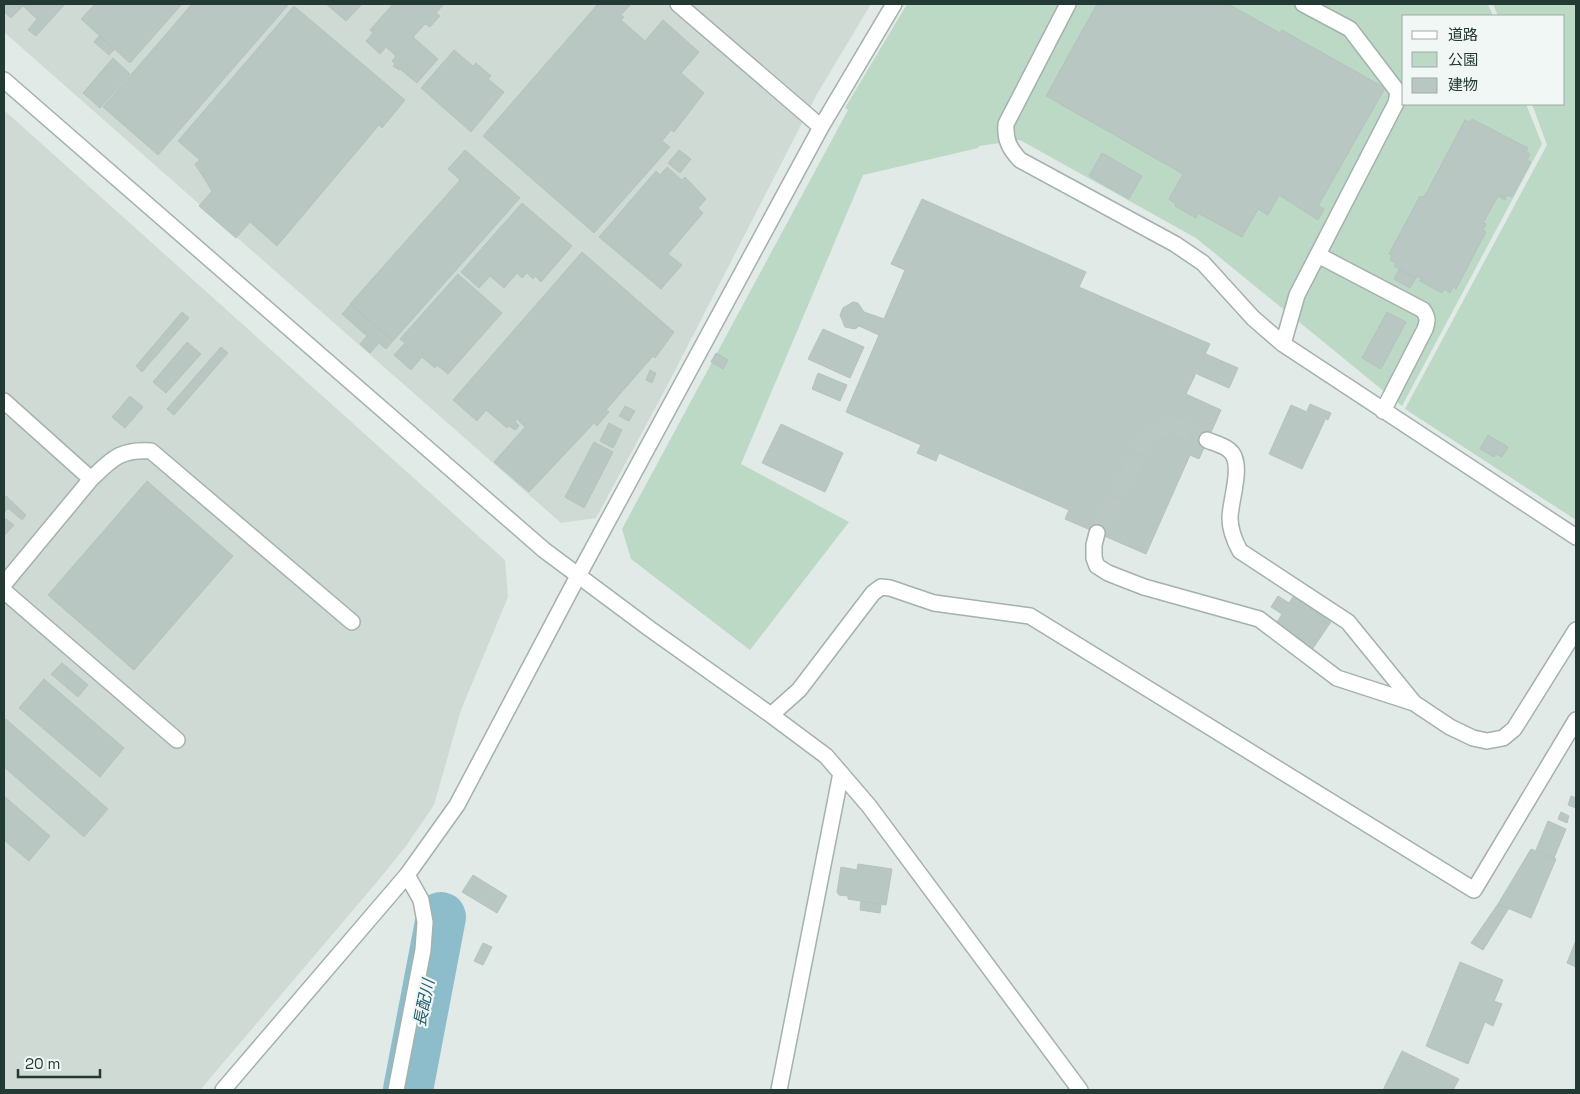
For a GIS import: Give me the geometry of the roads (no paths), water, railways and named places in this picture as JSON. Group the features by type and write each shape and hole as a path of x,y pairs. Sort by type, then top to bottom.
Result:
{"street":[{"path":"678,4 822,127"},
{"path":"223,1090 407,875 436,837 480,765 578,576 822,127 894,4"},
{"path":"1068,4 1006,124 1005,137 1010,149 1020,160 1176,244 1203,263 1253,318 1284,344 1576,537"},
{"path":"1284,344 1297,295 1396,103 1398,92 1350,29 1303,4"},
{"path":"4,80 544,550 772,714 826,756 869,806 1080,1090"},
{"path":"1318,255 1423,310 1427,316 1428,322 1425,330 1383,411"},
{"path":"4,401 91,480"},
{"path":"1207,440 1229,450 1235,459 1236,475 1230,517 1232,534 1240,551 1348,622 1414,703"},
{"path":"4,584 91,480 116,456 132,450 151,451 352,622"},
{"path":"1097,533 1094,545 1094,558 1097,566 1108,573 1144,587 1216,605 1259,619 1336,678 1414,703 1450,727 1472,738 1487,741 1503,738 1514,729 1576,630"},
{"path":"772,714 799,690 873,593 881,587 890,588 934,603 1030,616 1474,890 1576,720"},
{"path":"4,591 177,740"},
{"path":"779,1090 841,772"},
{"path":"396,1090 423,950 425,922 421,900 407,875"}],"waterway":[{"name":"長配川","path":"408,1090 441,917"}],"tunnel":[{"path":"1097,533 1141,447 1154,432 1178,427 1207,440"}]}
